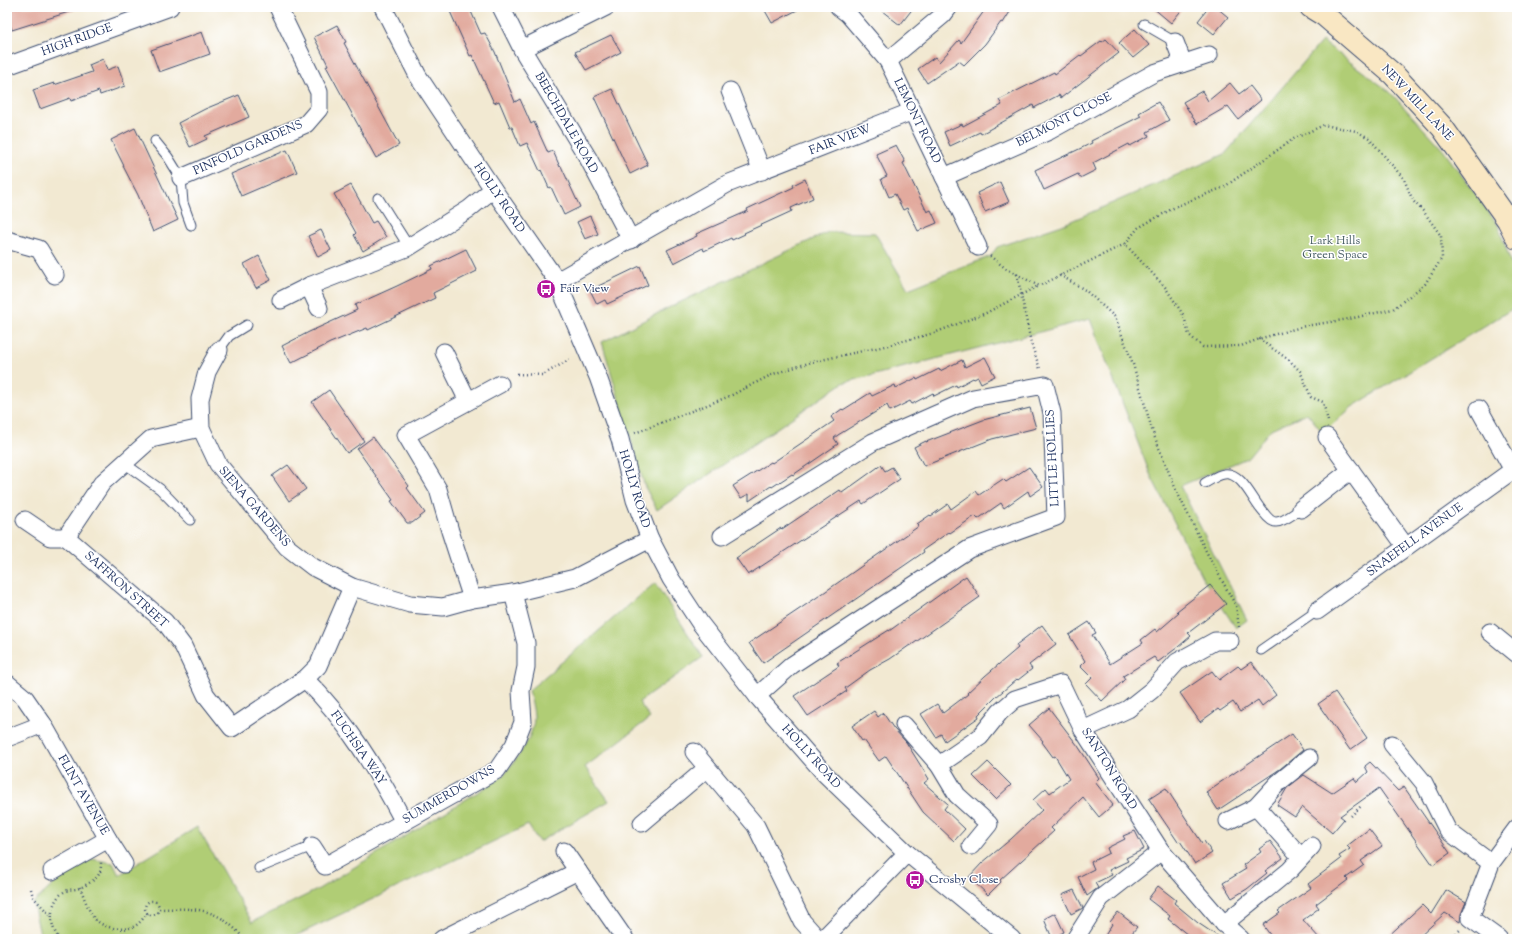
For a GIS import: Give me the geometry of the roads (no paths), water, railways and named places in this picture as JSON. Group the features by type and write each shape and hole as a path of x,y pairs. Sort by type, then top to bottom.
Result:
{"street":[{"name":"HIGH RIDGE","path":"7,66 170,7"},
{"name":"PINFOLD GARDENS","path":"181,178 306,124 320,109 319,92 278,7"},
{"name":"HOLLY ROAD","path":"383,7 418,76 556,281 598,377 620,439 635,500 650,539 671,579 700,622 757,696 826,774 906,854 1003,937"},
{"name":"BEECHDALE ROAD","path":"501,7 522,49 588,158 631,240"},
{"path":"522,49 606,7"},
{"name":"LEMONT ROAD","path":"839,7 848,14 888,61 978,247"},
{"path":"888,61 943,15 949,7"},
{"name":"NEW MILL LANE","path":"1311,7 1324,15 1394,75 1442,127 1508,220 1517,238"},
{"path":"1175,42 1183,62"},
{"name":"BELMONT CLOSE","path":"944,177 1049,131 1154,73 1183,62 1209,55"},
{"path":"730,91 762,170"},
{"name":"FAIR VIEW","path":"556,281 631,240 727,184 913,111"},
{"path":"281,300 309,286 409,247 469,209 493,189"},
{"path":"7,240 39,249 55,275"},
{"path":"309,286 318,308"},
{"name":"SIENA GARDENS","path":"219,350 207,372 200,398 201,428 218,464 287,547 313,567 352,587 410,604 442,607 472,599 513,593 575,578 650,539"},
{"path":"444,352 468,401"},
{"path":"472,599 438,488 406,435 500,384"},
{"name":"LITTLE HOLLIES","path":"722,536 873,442 973,398 1045,385 1052,413 1056,517 969,548 792,665 757,696"},
{"path":"1479,409 1515,472"},
{"path":"25,520 50,537 66,537 102,483 151,439 201,428"},
{"path":"1327,437 1406,547"},
{"path":"1301,509 1351,470"},
{"name":"SNAEFELL AVENUE","path":"1318,611 1406,547 1515,472"},
{"name":"SAFFRON STREET","path":"66,537 165,622 183,646 206,695 232,728 305,679"},
{"path":"305,679 318,666 352,587"},
{"name":"SUMMERDOWNS","path":"312,846 325,866 497,770 514,745 523,722 521,691 526,667 526,643 513,593"},
{"path":"1490,632 1517,654"},
{"path":"1083,730 1128,709 1152,690 1177,662 1215,641 1230,641"},
{"name":"FUCHSIA WAY","path":"305,679 316,689 342,722 381,778 404,822"},
{"name":"FLINT AVENUE","path":"7,683 25,698 43,724 106,841 124,864"},
{"name":"SANTON ROAD","path":"939,765 980,736 1000,712 1015,700 1061,684 1083,730 1161,851 1224,924 1241,939"},
{"path":"7,738 43,724"},
{"path":"904,725 939,765 957,796 989,824 972,846"},
{"path":"1392,744 1424,783 1448,831 1491,863"},
{"path":"694,752 756,826 802,921 818,939"},
{"path":"1228,821 1256,807 1278,783 1309,758"},
{"path":"642,823 707,768"},
{"path":"1224,924 1290,870 1306,852 1256,807"},
{"path":"1499,939 1470,918 1491,863 1517,828"},
{"path":"52,871 106,841"},
{"path":"564,850 625,939"},
{"path":"1075,939 1101,898 1161,851"},
{"path":"823,939 906,854"},
{"path":"442,939 578,872"}],"lane":[{"path":"1144,24 1175,42"},
{"path":"155,141 168,157 181,178 183,203 191,225"},
{"path":"378,198 409,247"},
{"path":"219,350 229,336 247,325"},
{"path":"124,463 160,489 190,520"},
{"path":"1205,483 1226,473 1233,474 1244,484 1257,506 1269,520 1276,522 1301,509"},
{"path":"1261,650 1318,611"},
{"path":"259,868 312,846"}],"place":[{"name":"Fair View","path":"546,289"},
{"name":"Crosby Close","path":"915,880"}],"park label":[{"name":"Lark Hills Green Space","path":"1335,248"}]}
